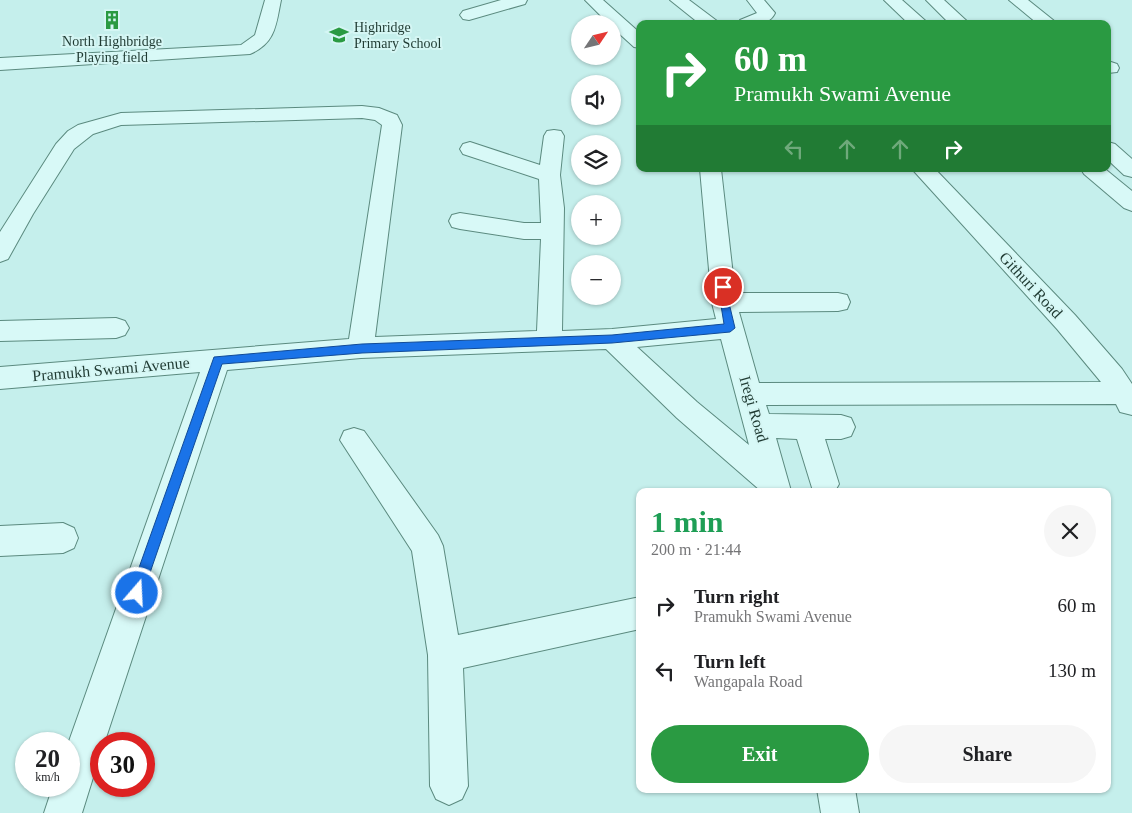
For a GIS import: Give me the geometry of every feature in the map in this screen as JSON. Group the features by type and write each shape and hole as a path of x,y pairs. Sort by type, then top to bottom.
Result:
{"street":[{"path":"0,64 244,50 259,44 263,39 273,0"},
{"path":"469,14 519,0"},
{"path":"593,0 636,39"},
{"path":"678,0 706,20"},
{"path":"755,0 766,13 765,16 756,20"},
{"path":"892,0 915,20"},
{"path":"934,0 956,20"},
{"path":"1017,0 1044,20"},
{"path":"0,253 15,223 57,158 73,137 103,122 121,119 321,113 378,114 390,119 392,125 362,348"},
{"path":"549,342 553,208 549,174 554,136"},
{"path":"470,149 549,174"},
{"path":"1111,152 1132,170"},
{"name":"Iregi Road","path":"711,172 727,316 776,488"},
{"name":"Githuri Road","path":"926,172 1066,322 1113,377 1127,401"},
{"path":"1096,172 1132,203"},
{"path":"460,221 524,231 552,231"},
{"name":"Pramukh Swami Avenue","path":"0,378 362,348 612,339 727,316 838,302"},
{"path":"0,331 116,328"},
{"path":"612,339 687,410 776,488"},
{"path":"64,813 106,682 218,360"},
{"path":"750,394 1127,401"},
{"path":"758,426 841,427"},
{"path":"808,428 824,484"},
{"path":"354,440 427,546 445,655 449,786"},
{"path":"0,541 63,538"},
{"path":"445,655 636,615"},
{"path":"837,793 840,813"}],"place":[{"name":"North Highbridge Playing field","path":"112,20"},
{"name":"Highridge Primary School","path":"339,35"}],"route":[{"path":"137,593 218,360 362,348 612,339 730,328 724,303 723,287"}]}
